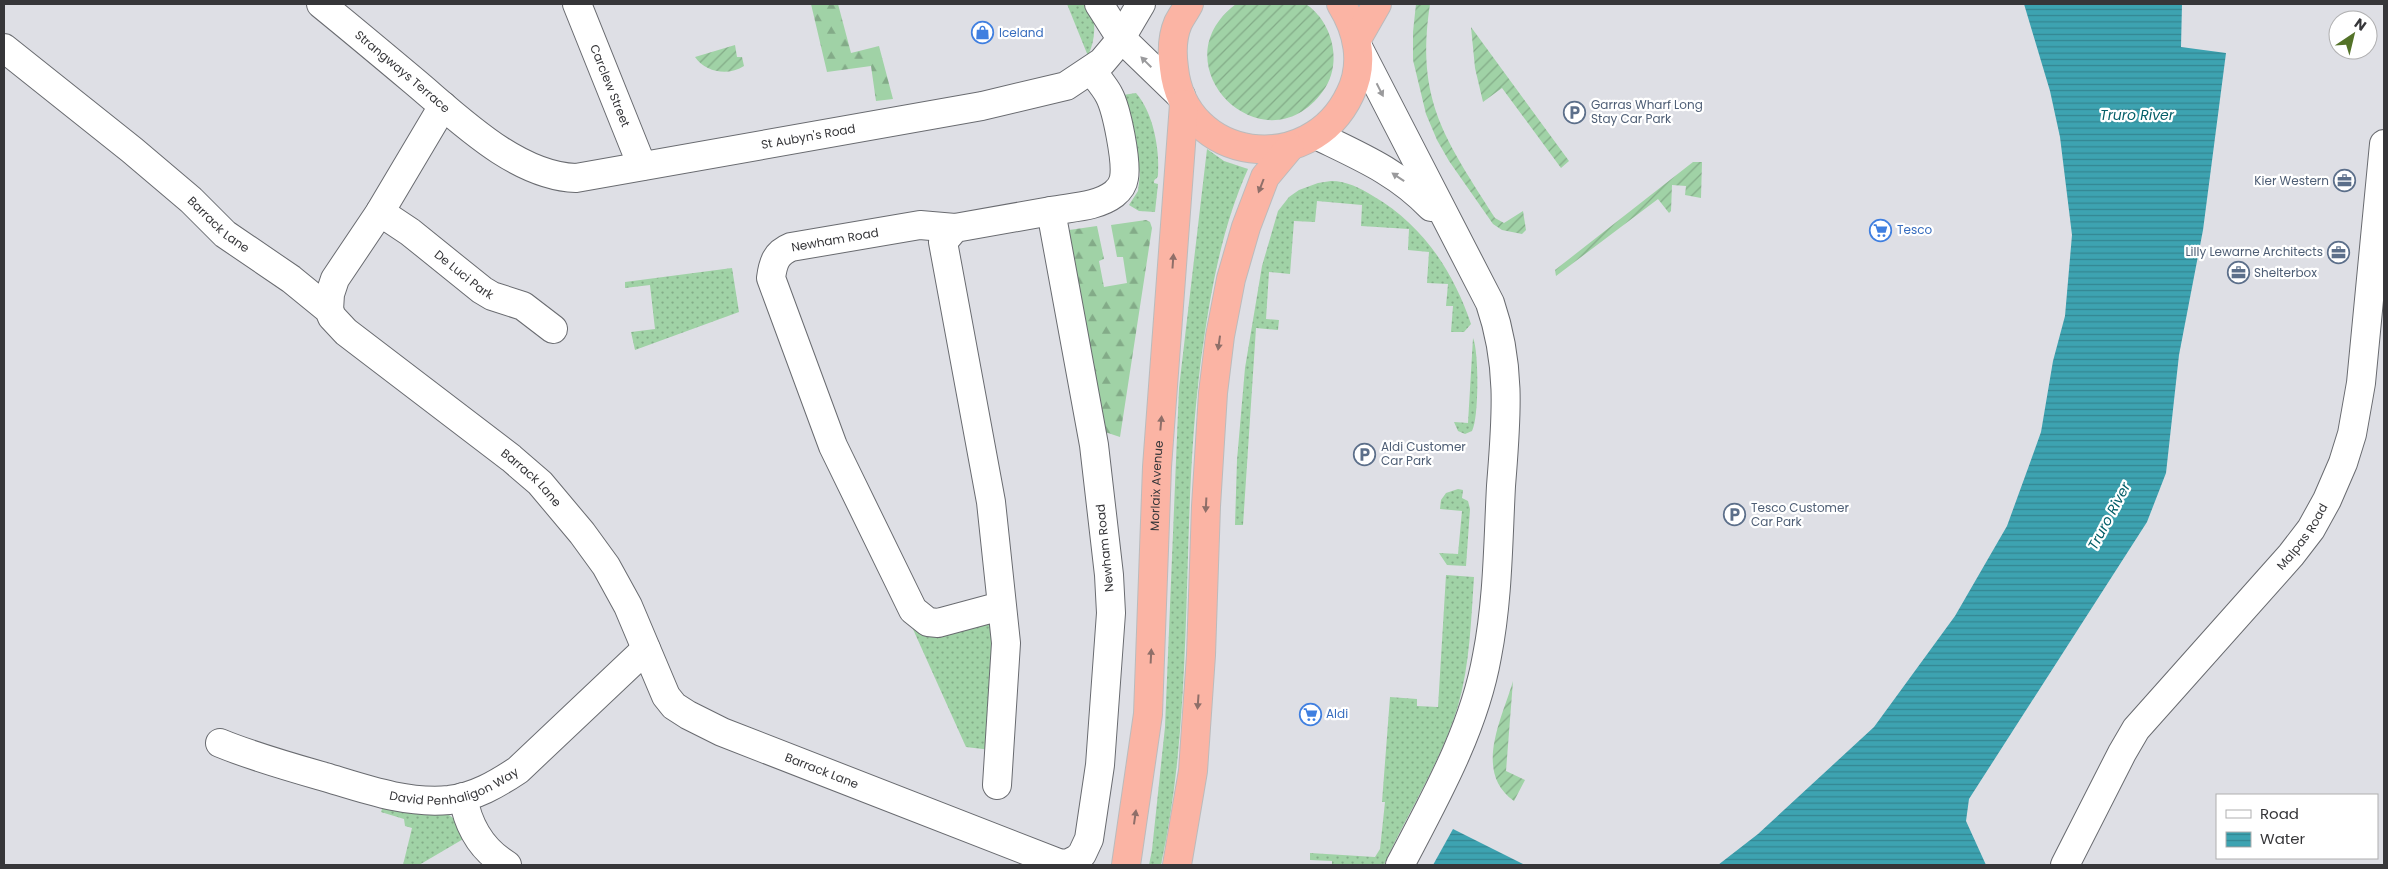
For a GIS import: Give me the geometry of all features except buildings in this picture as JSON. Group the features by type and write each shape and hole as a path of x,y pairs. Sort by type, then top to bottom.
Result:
{"highway":[{"path":"1189,4 1178,24 1172,53 1175,82 1182,100 1202,126 1222,140 1244,148 1267,150 1290,147 1316,135 1331,124 1344,107 1354,86 1358,65 1358,43 1350,17 1341,4"},
{"path":"1358,43 1377,4"},
{"name":"Morlaix Avenue","path":"1126,865 1148,714 1157,467 1182,100"},
{"path":"1177,865 1193,772 1201,655 1206,506 1213,393 1220,336 1231,279 1246,227 1265,177 1290,147"}],"street":[{"name":"Strangways Terrace","path":"322,4 484,139"},
{"name":"Carclew Street","path":"577,4 642,166"},
{"path":"1099,4 1120,37 1182,100"},
{"name":"St Aubyn's Road","path":"484,139 528,166 564,178 595,176 982,106 1066,86 1091,70 1102,62 1141,4"},
{"path":"1358,43 1446,222 1466,255 1490,303 1502,342 1505,365 1504,452 1494,610 1487,658 1460,743 1443,782 1400,865"},
{"name":"Barrack Lane","path":"4,48 132,150 191,200 224,234 291,279 329,310 332,317 346,332 511,458 540,483 582,533 606,566 628,606 666,696 674,706 722,732 1053,861"},
{"name":"Newham Road","path":"1001,606 938,623 928,622 913,610 833,446 771,278 775,260 779,254 791,248 920,225 955,228 1095,203 1106,199 1121,186 1124,178 1124,156 1109,94 1091,70"},
{"path":"329,310 330,294 335,279 380,212 443,106"},
{"path":"1316,135 1413,187 1446,222"},
{"name":"Malpas Road","path":"2065,865 2136,729 2291,555 2311,529 2338,477 2352,434 2361,383 2384,144"},
{"name":"Newham Road","path":"1051,211 1094,445 1109,575 1111,613 1100,765 1089,839 1082,854 1076,859 1069,863 1053,861"},
{"name":"De Luci Park","path":"380,212 410,232 482,290 492,296 531,311 553,328"},
{"path":"955,228 946,236 943,247 991,502 1006,643 997,786"},
{"name":"David Penhaligon Way","path":"220,743 255,757 387,794 418,800 463,797 500,782 518,770 646,649"},
{"path":"463,797 465,811 477,836 492,855 507,865"}],"green space":[{"path":"811,4 838,4 851,53 879,46 893,99 876,101 871,66 827,72"},
{"path":"1067,4 1090,4 1094,30 1093,43 1088,56"},
{"path":"1236,4 1304,4 1319,16 1324,24 1332,42 1332,72 1323,91 1299,113 1274,120 1249,115 1227,101 1213,80 1207,55 1214,29"},
{"path":"1416,4 1430,4 1426,38 1427,67 1431,94 1438,118 1449,142 1495,218 1504,223 1523,211 1526,230 1522,234 1502,230 1493,224 1449,161 1437,140 1426,114 1413,60"},
{"path":"1471,27 1569,161 1561,168 1502,88 1483,102 1475,68"},
{"path":"735,45 737,57 742,57 744,66 732,71 711,70 695,57"},
{"path":"1136,93 1151,120 1158,154 1158,175 1154,180 1154,183 1158,184 1155,212 1139,211 1129,205 1138,191 1140,174 1123,95"},
{"path":"1207,149 1224,161 1248,169 1231,215 1218,263 1208,311 1201,360 1194,423 1184,676 1179,740 1172,802 1161,865 1149,865 1165,727 1179,388"},
{"path":"1693,162 1702,162 1701,198 1685,195 1686,186 1672,185 1671,211 1669,213 1658,199 1556,276 1555,270"},
{"path":"1331,181 1348,184 1368,193 1391,208 1421,235 1445,268 1464,304 1471,324 1464,332 1451,332 1453,306 1446,306 1448,284 1427,283 1429,252 1408,250 1409,229 1361,226 1362,205 1317,201 1315,222 1294,221 1290,274 1269,272 1266,319 1279,320 1278,330 1256,328 1243,525 1235,525 1237,460 1245,368 1262,266 1278,211 1289,197 1299,190 1318,183"},
{"path":"1146,220 1150,222 1152,228 1120,437 1102,431 1062,231 1097,226 1104,259 1099,261 1104,287 1127,283 1123,257 1117,257 1111,225"},
{"path":"732,268 739,312 635,350 631,332 655,329 650,285 625,288 625,282"},
{"path":"1473,338 1477,370 1476,413 1472,431 1465,434 1458,431 1454,422 1468,423"},
{"path":"1458,489 1463,490 1462,498 1468,501 1470,509 1466,566 1447,565 1439,553 1458,554 1462,511 1440,509 1441,500 1446,493"},
{"path":"1446,575 1474,577 1468,658 1458,706 1443,747 1384,865 1332,865 1332,861 1310,860 1310,853 1375,857 1380,849 1385,802 1382,802 1390,697 1417,699 1417,706 1438,707"},
{"path":"908,618 988,621 995,627 991,750 966,747"},
{"path":"1513,681 1506,771 1525,780 1514,801 1502,789 1495,775 1493,760 1498,728"},
{"path":"383,806 445,812 453,818 465,838 419,865 403,865 412,828 405,826 404,819 381,812"}],"water":[{"name":"Truro River","path":"2024,4 2182,4 2181,47 2226,53 2203,230 2179,355 2166,473 2147,522 1969,799 1966,821 1986,865 1718,865 1758,834 1874,727 1955,616 2007,526 2041,432 2053,361 2065,316 2072,235 2060,137 2050,91"},
{"path":"1453,829 1525,865 1433,865"}],"place":[{"name":"Iceland","path":"983,33"},
{"name":"Garras Wharf Long Stay Car Park","path":"1575,112"},
{"name":"Kier Western","path":"2345,181"},
{"name":"Tesco","path":"1881,230"},
{"name":"Lilly Lewarne Architects","path":"2339,252"},
{"name":"Shelterbox","path":"2238,273"},
{"name":"Aldi Customer Car Park","path":"1365,454"},
{"name":"Tesco Customer Car Park","path":"1735,515"},
{"name":"Aldi","path":"1310,714"}]}
